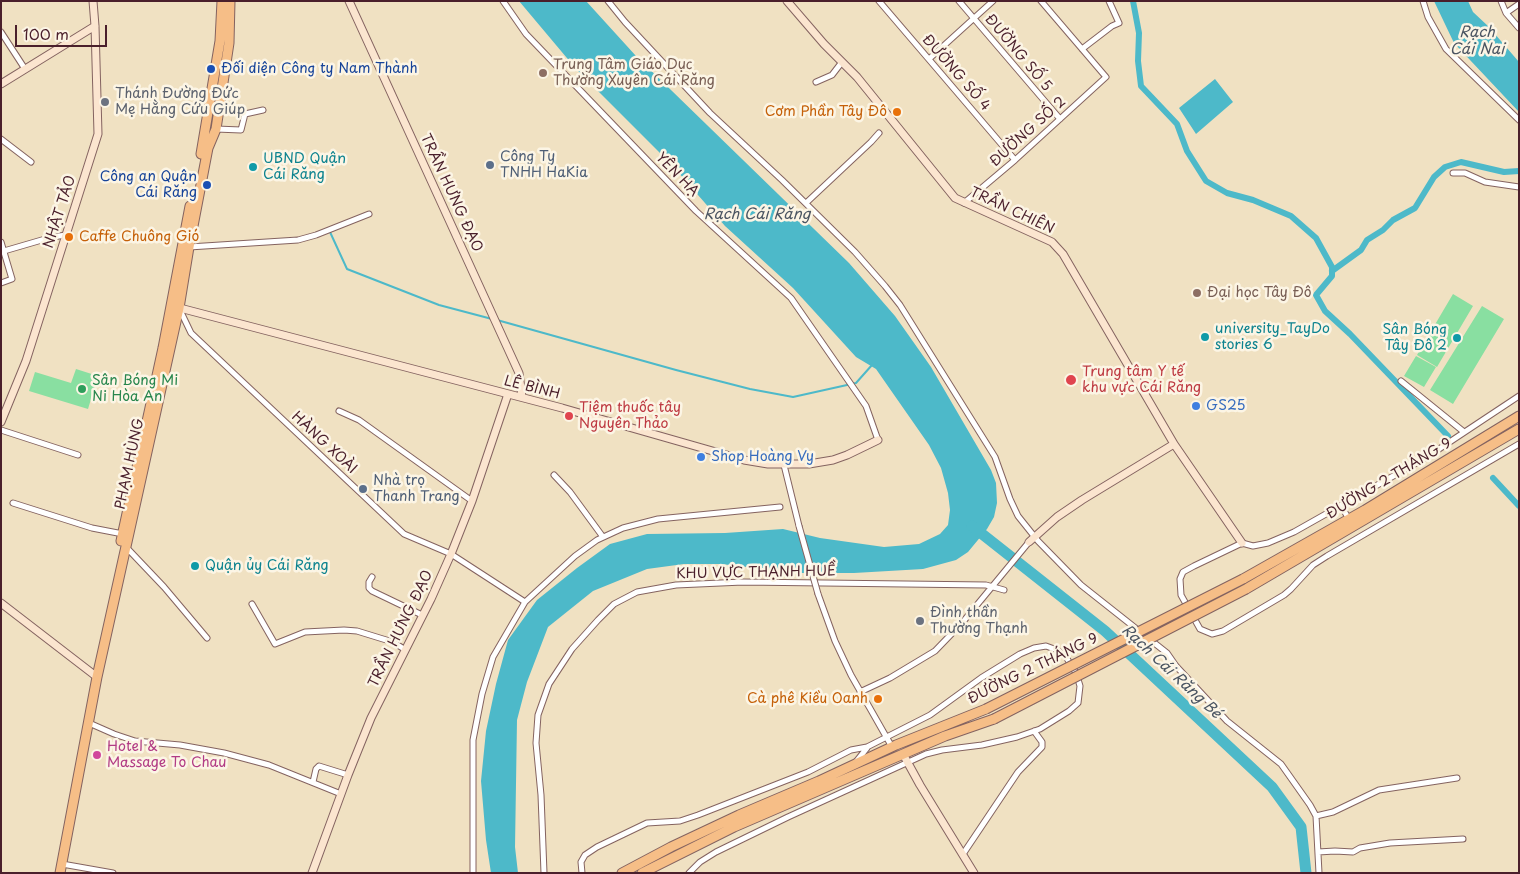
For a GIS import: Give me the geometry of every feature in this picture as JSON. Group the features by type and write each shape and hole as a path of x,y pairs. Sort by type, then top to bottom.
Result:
{"highway":[{"name":"PHẠM HÙNG","path":"175,307 189,247 211,129 222,1"},
{"name":"PHẠM HÙNG","path":"61,868 89,723 95,676 126,547 129,520 229,43 230,1"},
{"name":"ĐƯỜNG 2 THÁNG 9","path":"642,873 656,860 732,818 892,747 986,709 1243,579 1350,519 1519,416"},
{"name":"ĐƯỜNG 2 THÁNG 9","path":"622,873 734,827 932,741 994,719 1246,589 1519,429"},
{"name":"PHẠM HÙNG","path":"56,873 123,534 129,520"}],"street":[{"name":"NHẬT TẢO","path":"1,422 26,361 98,134 93,1"},
{"name":"TRẦN HƯNG ĐẠO","path":"349,1 520,373 522,397"},
{"name":"YÊN HẠ","path":"503,1 526,34 696,210 791,298 866,406 878,440"},
{"path":"608,1 625,22 710,113 855,252 900,305 995,457 1010,499 1031,539 1081,585 1167,653 1176,666 1226,721 1281,764 1316,816 1319,873"},
{"name":"ĐƯỜNG SỐ 4","path":"879,1 1015,160"},
{"name":"ĐƯỜNG SỐ 5","path":"960,1 1060,119"},
{"path":"928,59 993,1"},
{"path":"1041,1 1082,49 1112,26 1119,23 1109,1"},
{"path":"1423,1 1428,17 1446,49 1519,120"},
{"path":"1501,1 1506,13 1519,28"},
{"name":"TRẦN CHIÊN","path":"792,3 824,44 857,77 954,198 1052,242 1063,254 1174,444 1242,543"},
{"path":"1506,13 1519,4"},
{"path":"1,84 95,26"},
{"path":"1,32 25,70"},
{"name":"ĐƯỜNG SỐ 2","path":"964,203 1015,160 1106,77 1082,49"},
{"path":"816,82 832,75 842,62"},
{"path":"211,129 241,130 244,114 263,110"},
{"path":"806,203 879,133"},
{"path":"1,139 31,162"},
{"path":"1453,173 1465,173 1485,182 1519,187"},
{"path":"189,247 298,240 369,214"},
{"path":"4,251 52,236 66,235"},
{"path":"1,242 12,279 1,283"},
{"name":"LÊ BÌNH","path":"175,307 522,397 744,460 784,465 809,464 832,460 878,440"},
{"name":"HÀNG XOÀI","path":"175,307 191,333 404,534 451,554 525,602"},
{"path":"1401,381 1464,432"},
{"name":"TRẦN HƯNG ĐẠO","path":"312,873 371,718 451,554 472,501 508,394"},
{"path":"1519,396 1419,461 1294,532 1268,543 1253,546 1242,543 1194,566 1184,572 1180,579 1182,594 1200,629 1212,634 1223,630 1291,589 1313,565 1519,444"},
{"path":"339,411 367,426 472,501"},
{"path":"1,430 78,455"},
{"path":"860,692 890,678 935,651 962,623 1031,539 1057,517 1174,444"},
{"path":"784,465 818,594 835,641 860,692 892,747"},
{"path":"554,475 570,492 604,537"},
{"path":"1404,496 1411,507"},
{"path":"13,502 92,528 123,534"},
{"path":"1341,506 1350,519"},
{"path":"473,873 473,740 492,657 525,602 575,556 604,537 623,528 658,519 780,507"},
{"path":"126,547 164,587 207,638"},
{"path":"372,577 369,582 369,588 372,591 422,615"},
{"name":"KHU VỰC THẠNH HUỀ","path":"544,873 541,795 536,743 538,715 549,684 572,649 614,604 637,592 676,585 743,582 876,583 913,586 986,585 1004,590"},
{"path":"1,603 95,676"},
{"path":"252,604 275,644 305,632 344,630 357,631 393,642 404,649"},
{"path":"582,873 581,862 585,855 597,847 647,823 680,820 698,815 808,772 851,750 867,747 930,715 981,678 1020,654 1034,648 1046,646 1057,650 1066,657 1080,686 1078,703 1069,711 1034,731 1017,737 926,754 716,852 700,862 689,873"},
{"path":"89,723 135,741 180,745 233,755 269,765 341,794"},
{"path":"963,854 1018,772 1042,747 1042,742 1034,731"},
{"path":"926,754 932,741"},
{"path":"854,764 867,747"},
{"path":"903,754 920,786 974,873"},
{"path":"313,782 316,769 319,766 348,775"},
{"path":"1316,816 1332,812 1379,790 1457,778"},
{"path":"1318,852 1335,850 1353,852 1360,848 1390,843 1463,839"},
{"path":"61,868 113,873"}],"green space":[{"path":"1453,294 1473,306 1437,367 1417,355"},
{"path":"1482,306 1504,319 1453,404 1430,390"},
{"path":"1416,356 1436,367 1424,387 1404,376"},
{"path":"76,369 98,376 88,409 29,391 35,372 71,383"}],"water":[{"name":"Rạch Cái Răng","path":"519,1 586,1 636,56 849,263 895,316 931,367 991,470 996,483 997,503 994,517 987,529 968,552 956,560 923,569 854,573 798,573 721,564 684,564 647,569 593,591 548,627 527,682 517,720 515,847 518,873 491,873 481,781 486,731 508,640 537,600 577,568 610,544 647,534 725,533 783,529 820,538 884,547 919,544 940,534 948,525 950,510 948,493 941,468 929,445 876,369 856,357 793,288 725,226 671,164 577,70"},
{"name":"Rạch Cái Nai","path":"1434,1 1468,1 1473,12 1488,26 1519,62 1519,112 1454,43"},
{"path":"1215,79 1233,102 1196,134 1179,108"}],"waterway":[{"path":"1133,1 1139,33 1138,61 1141,86 1177,124 1187,151 1206,181 1227,193 1253,200 1291,216 1316,238 1332,267 1332,276 1316,295 1325,311 1350,334 1448,436"},
{"path":"1332,271 1361,250 1367,240 1383,230 1393,220 1415,208 1434,177 1445,167 1461,162 1504,172 1519,171"},
{"path":"330,232 347,269 439,305 492,319"},
{"path":"497,320 676,370 750,389 793,397 856,383 872,365"},
{"path":"1493,478 1519,506"},
{"name":"Rạch Cái Răng Bé","path":"972,526 1105,631 1272,787 1301,827 1306,873"}],"place":[{"name":"Đối diện Công ty Nam Thành","path":"211,69"},
{"name":"Trung Tâm Giáo Dục Thường Xuyên Cái Răng","path":"543,73"},
{"name":"Thánh Đường Đức Mẹ Hằng Cứu Giúp","path":"105,102"},
{"name":"Cơm Phần Tây Đô","path":"897,112"},
{"name":"Công Ty TNHH HaKia","path":"490,165"},
{"name":"UBND Quận Cái Răng","path":"253,167"},
{"name":"Công an Quận Cái Răng","path":"207,185"},
{"name":"Caffe Chuông Gió","path":"69,237"},
{"name":"Đại học Tây Đô","path":"1197,293"},
{"name":"university_TayDo stories 6","path":"1205,337"},
{"name":"Sân Bóng Tây Đô 2","path":"1457,338"},
{"name":"Trung tâm Y tế khu vực Cái Răng","path":"1071,380"},
{"name":"Sân Bóng Mi Ni Hòa An","path":"82,389"},
{"name":"GS25","path":"1196,406"},
{"name":"Tiệm thuốc tây Nguyên Thảo","path":"569,416"},
{"name":"Shop Hoàng Vy","path":"701,457"},
{"name":"Nhà trọ Thanh Trang","path":"363,489"},
{"name":"Quận ủy Cái Răng","path":"195,566"},
{"name":"Đình thần Thường Thạnh","path":"920,621"},
{"name":"Cà phê Kiều Oanh","path":"878,699"},
{"name":"Hotel & Massage To Chau","path":"97,755"}]}
